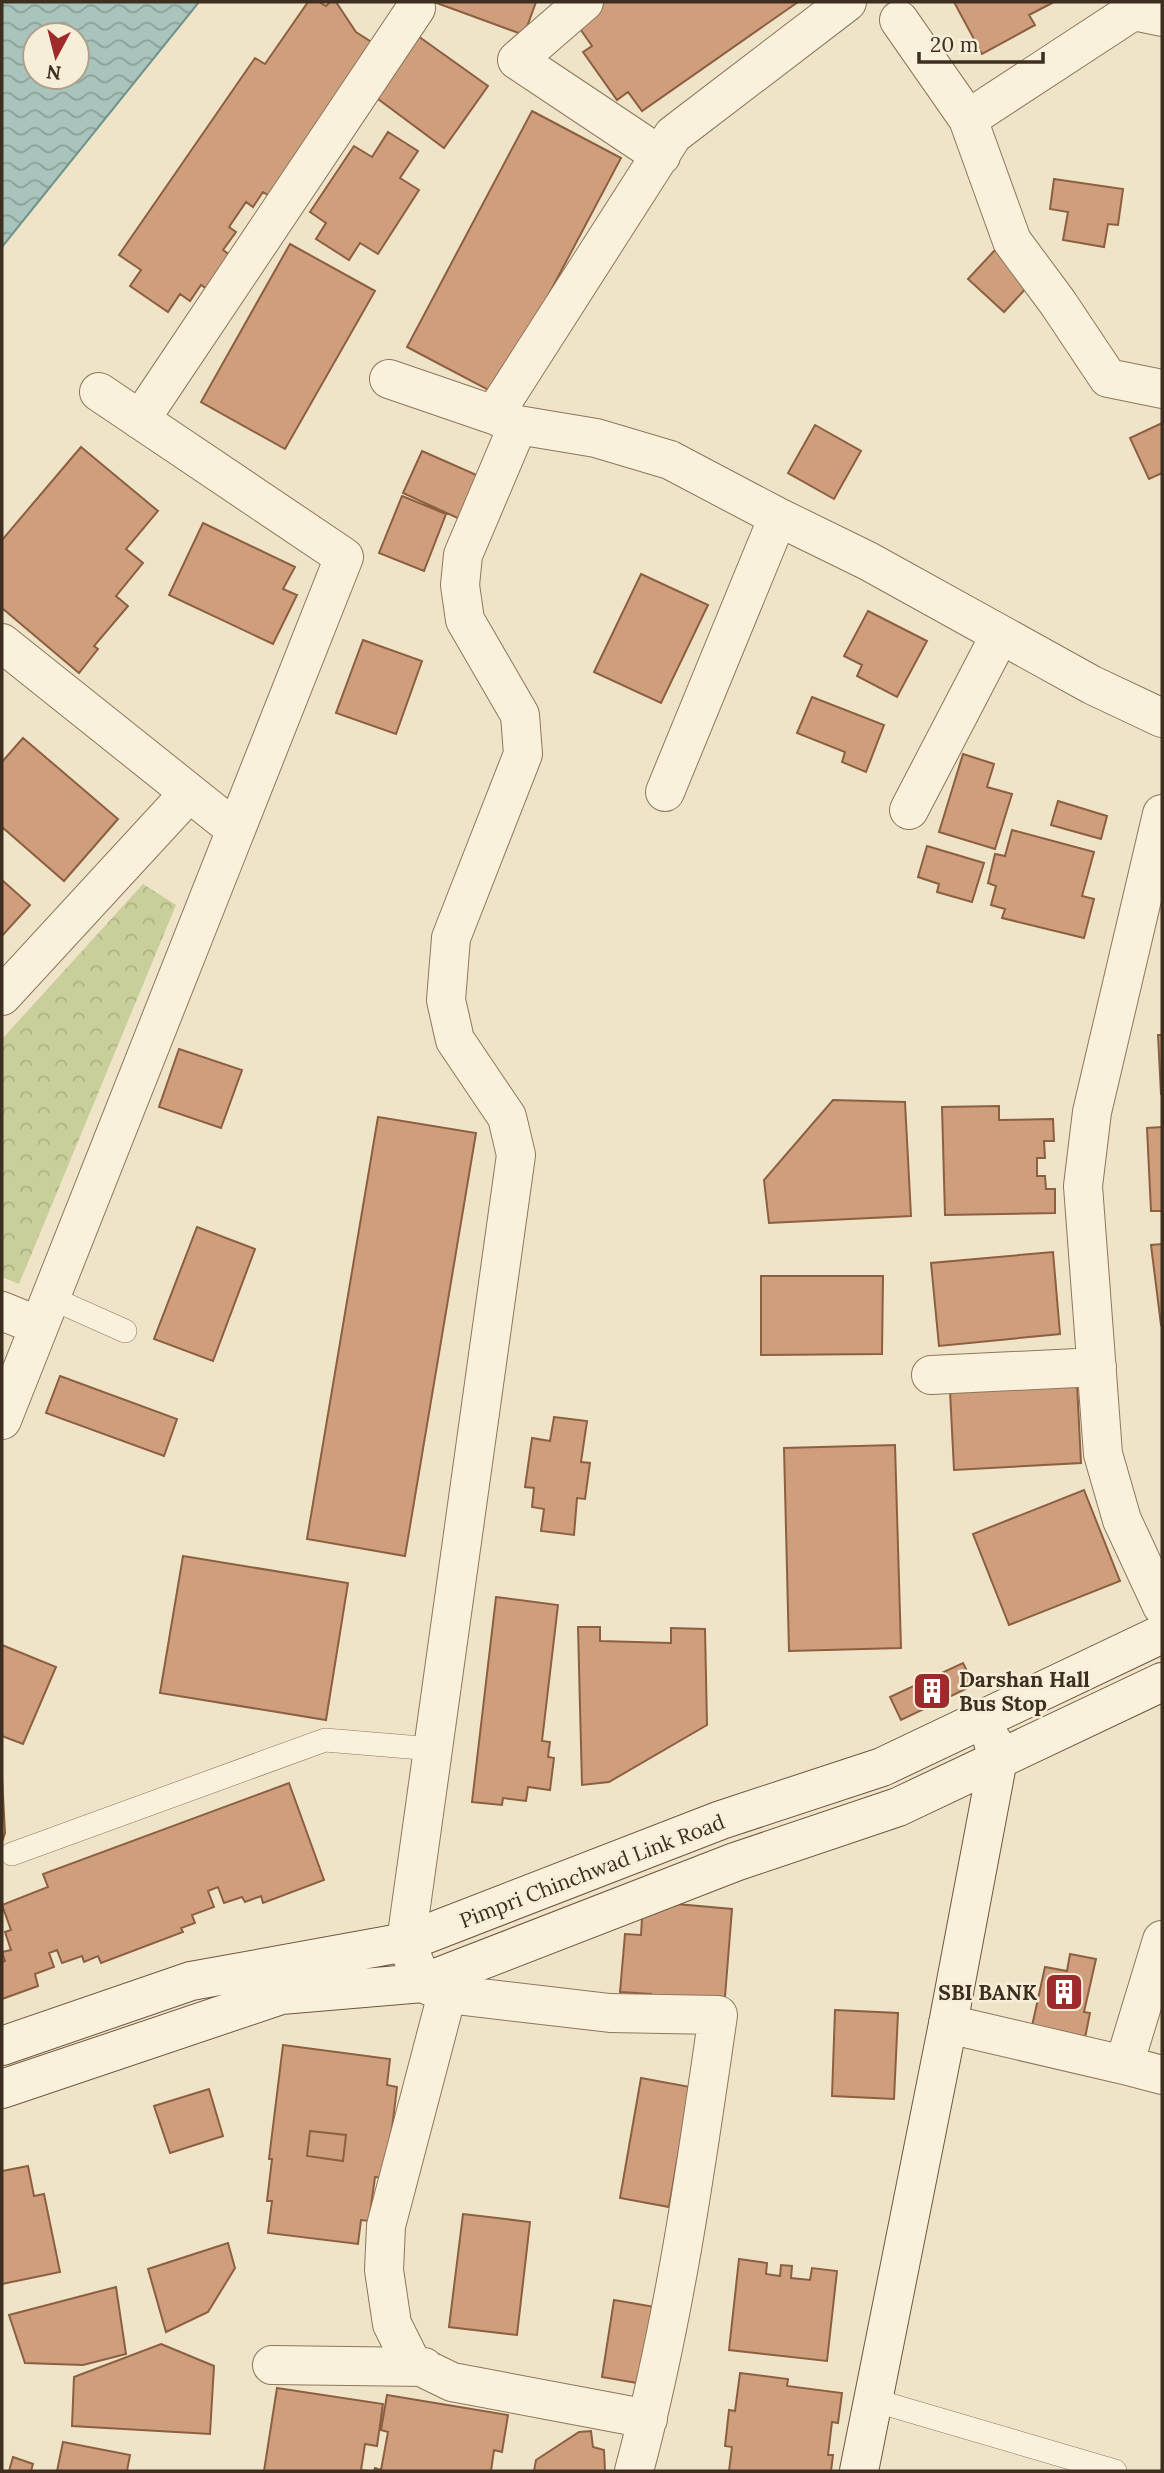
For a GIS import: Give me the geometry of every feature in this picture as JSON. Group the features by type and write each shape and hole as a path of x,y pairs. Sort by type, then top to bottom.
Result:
{"street":[{"path":"584,2 517,60 661,156"},
{"path":"648,2418 452,2382 411,2362 392,2324 384,2270 386,2226 435,1988 406,1942 516,1155 507,1117 455,1040 446,1000 452,938 523,754 520,715 465,620 460,585 463,555 506,420 673,135 847,2"},
{"path":"140,419 416,8"},
{"path":"968,119 1141,10"},
{"path":"899,20 968,119 1012,241 1108,378 1162,389"},
{"path":"389,379 506,420 596,438 670,460 868,561 1092,685 1162,718"},
{"path":"2,1420 344,557 99,392"},
{"path":"665,792 778,517"},
{"path":"909,810 1000,635"},
{"path":"2,643 236,831"},
{"path":"2,996 189,793"},
{"path":"1162,814 1092,1112 1083,1186 1103,1454 1122,1520 1162,1606"},
{"path":"2,1311 45,1312"},
{"path":"931,1375 1097,1367"},
{"name":"Pimpri Chinchwad Link Road","path":"2,2046 191,1981 406,1942 721,1820 882,1766 1162,1634"},
{"name":"Pimpri Chinchwad Link Road","path":"2,2089 281,1994 435,1988 735,1862 898,1807 1162,1682"},
{"path":"859,2471 998,1759 987,1716"},
{"path":"1124,2065 1162,1940"},
{"path":"435,1988 610,2013 718,2015 691,2206 648,2418 634,2471"},
{"path":"948,2024 1162,2075"},
{"path":"272,2365 424,2367"}],"lane":[{"path":"45,1312 125,1331"},
{"path":"12,1854 325,1740 433,1749"},
{"path":"873,2400 1115,2471"}],"green space":[{"path":"143,884 176,905 19,1284 2,1277 2,1039"}],"water":[{"path":"2,2 199,2 2,247"}],"building":[{"path":"308,2 319,2 326,6 330,2 336,2 356,32 373,43 274,199 263,192 253,207 246,202 229,227 236,232 223,250 233,257 210,291 201,285 190,301 180,294 168,312 130,286 141,270 119,255 255,58 265,64"},
{"path":"434,2 536,2 524,35"},
{"path":"601,2 798,2 642,111 628,92 617,100 583,52 592,46 574,20"},
{"path":"954,2 1054,2 1029,15 1035,25 982,54"},
{"path":"418,36 488,86 444,148 374,96"},
{"path":"532,111 621,158 496,394 407,347"},
{"path":"388,132 418,151 400,178 419,190 378,254 360,243 349,260 316,239 326,223 310,212 354,146 372,157"},
{"path":"1054,179 1123,189 1118,225 1108,224 1104,247 1063,240 1068,212 1050,209"},
{"path":"290,244 375,291 285,449 201,402"},
{"path":"995,250 1031,283 1004,312 968,279"},
{"path":"1162,423 1162,473 1149,479 1130,438"},
{"path":"815,425 861,451 834,499 788,473"},
{"path":"81,447 158,511 126,549 143,563 116,596 128,606 94,646 98,649 79,673 2,608 2,540"},
{"path":"422,451 481,477 462,520 403,493"},
{"path":"402,496 446,514 424,571 379,553"},
{"path":"203,523 295,567 283,589 297,595 273,644 169,595"},
{"path":"641,574 708,605 661,703 594,672"},
{"path":"868,611 927,641 897,697 857,676 862,665 844,656"},
{"path":"363,640 422,661 396,734 336,713"},
{"path":"812,697 884,725 866,772 842,762 845,752 797,733"},
{"path":"23,738 118,819 64,881 2,827 2,762"},
{"path":"963,754 994,764 987,787 1012,794 995,849 939,832"},
{"path":"1058,801 1107,816 1101,839 1051,825"},
{"path":"1012,830 1094,852 1082,896 1094,899 1084,938 1002,918 1005,909 991,905 996,886 988,883 995,854 1005,856"},
{"path":"927,846 984,863 972,902 937,892 939,884 918,877"},
{"path":"2,880 30,905 2,936"},
{"path":"1158,1035 1162,1035 1162,1094 1161,1094"},
{"path":"179,1049 242,1070 221,1128 159,1107"},
{"path":"833,1100 905,1102 911,1216 769,1223 764,1180"},
{"path":"999,1106 999,1120 1053,1119 1054,1141 1044,1141 1045,1158 1037,1158 1037,1176 1045,1176 1046,1189 1055,1189 1055,1213 945,1215 942,1107"},
{"path":"378,1117 476,1133 405,1556 307,1539"},
{"path":"1162,1127 1162,1211 1151,1211 1147,1128"},
{"path":"197,1227 255,1249 213,1361 154,1339"},
{"path":"1162,1244 1162,1325 1161,1325 1151,1245"},
{"path":"1053,1252 1060,1334 939,1346 931,1263"},
{"path":"761,1276 883,1276 882,1354 761,1355"},
{"path":"60,1376 177,1419 164,1456 46,1413"},
{"path":"1077,1384 1081,1463 954,1470 950,1391"},
{"path":"554,1417 587,1421 581,1462 590,1463 585,1499 577,1498 574,1535 541,1531 544,1509 532,1507 534,1488 525,1487 532,1438 550,1441"},
{"path":"895,1445 901,1648 789,1651 784,1448"},
{"path":"1084,1490 1120,1581 1009,1625 973,1534"},
{"path":"183,1556 348,1583 326,1720 160,1693"},
{"path":"496,1597 558,1605 542,1741 550,1742 548,1757 554,1758 550,1790 528,1787 526,1801 503,1798 502,1805 472,1802"},
{"path":"578,1627 600,1627 600,1641 671,1643 671,1628 705,1629 707,1725 609,1782 582,1785"},
{"path":"2,1645 56,1667 23,1744 2,1736"},
{"name":"Darshan Hall Bus Stop","path":"963,1663 974,1685 901,1720 890,1697"},
{"path":"2,1777 5,1833 2,1842"},
{"path":"289,1783 324,1880 263,1903 261,1896 245,1902 242,1897 224,1903 218,1887 208,1891 214,1907 192,1915 195,1923 181,1928 183,1932 101,1963 98,1956 84,1962 82,1956 62,1963 57,1950 49,1953 54,1967 35,1974 38,1986 2,1999 2,1962 5,1961 2,1952 11,1950 5,1932 11,1930 2,1905 48,1887 43,1874"},
{"path":"643,1901 732,1909 724,2009 650,2002 651,1994 620,1992 625,1934 641,1935"},
{"name":"SBI BANK","path":"1070,1954 1096,1959 1084,2012 1090,2013 1085,2038 1032,2026 1045,1967 1067,1971"},
{"path":"835,2010 898,2013 894,2099 832,2096"},
{"path":"283,2045 390,2059 387,2085 397,2087 386,2178 375,2177 369,2221 361,2220 358,2244 268,2233 272,2201 267,2201 272,2159 269,2159","holes":["310,2131 346,2135 343,2161 307,2156"]},
{"path":"641,2078 690,2087 669,2207 620,2198"},
{"path":"209,2089 223,2136 170,2153 154,2106"},
{"path":"310,2131 346,2135 343,2161 307,2156"},
{"path":"28,2166 34,2196 44,2194 60,2272 2,2284 2,2171"},
{"path":"463,2214 530,2222 517,2335 449,2327"},
{"path":"228,2243 235,2268 208,2312 166,2332 148,2269"},
{"path":"739,2259 767,2263 766,2274 780,2276 781,2265 792,2266 791,2278 810,2280 812,2268 837,2271 827,2361 729,2350"},
{"path":"116,2287 126,2354 83,2365 25,2363 9,2315"},
{"path":"614,2300 655,2307 643,2384 602,2377"},
{"path":"161,2344 214,2366 210,2434 72,2426 74,2377"},
{"path":"740,2373 788,2379 787,2386 842,2393 838,2423 832,2422 828,2455 833,2455 831,2471 729,2471 732,2447 725,2446 729,2410 735,2411"},
{"path":"277,2388 383,2404 377,2446 365,2444 361,2470 370,2471 264,2471"},
{"path":"387,2395 508,2415 502,2452 494,2450 491,2471 374,2471 375,2468 381,2470 388,2432 381,2430"},
{"path":"591,2431 593,2447 604,2450 605,2471 534,2471 536,2460 579,2432"},
{"path":"63,2442 130,2455 127,2471 57,2471"},
{"path":"13,2457 33,2464 31,2471 9,2471"}],"place":[{"name":"Darshan Hall Bus Stop","path":"932,1691"},
{"name":"SBI BANK","path":"1064,1992"}]}
